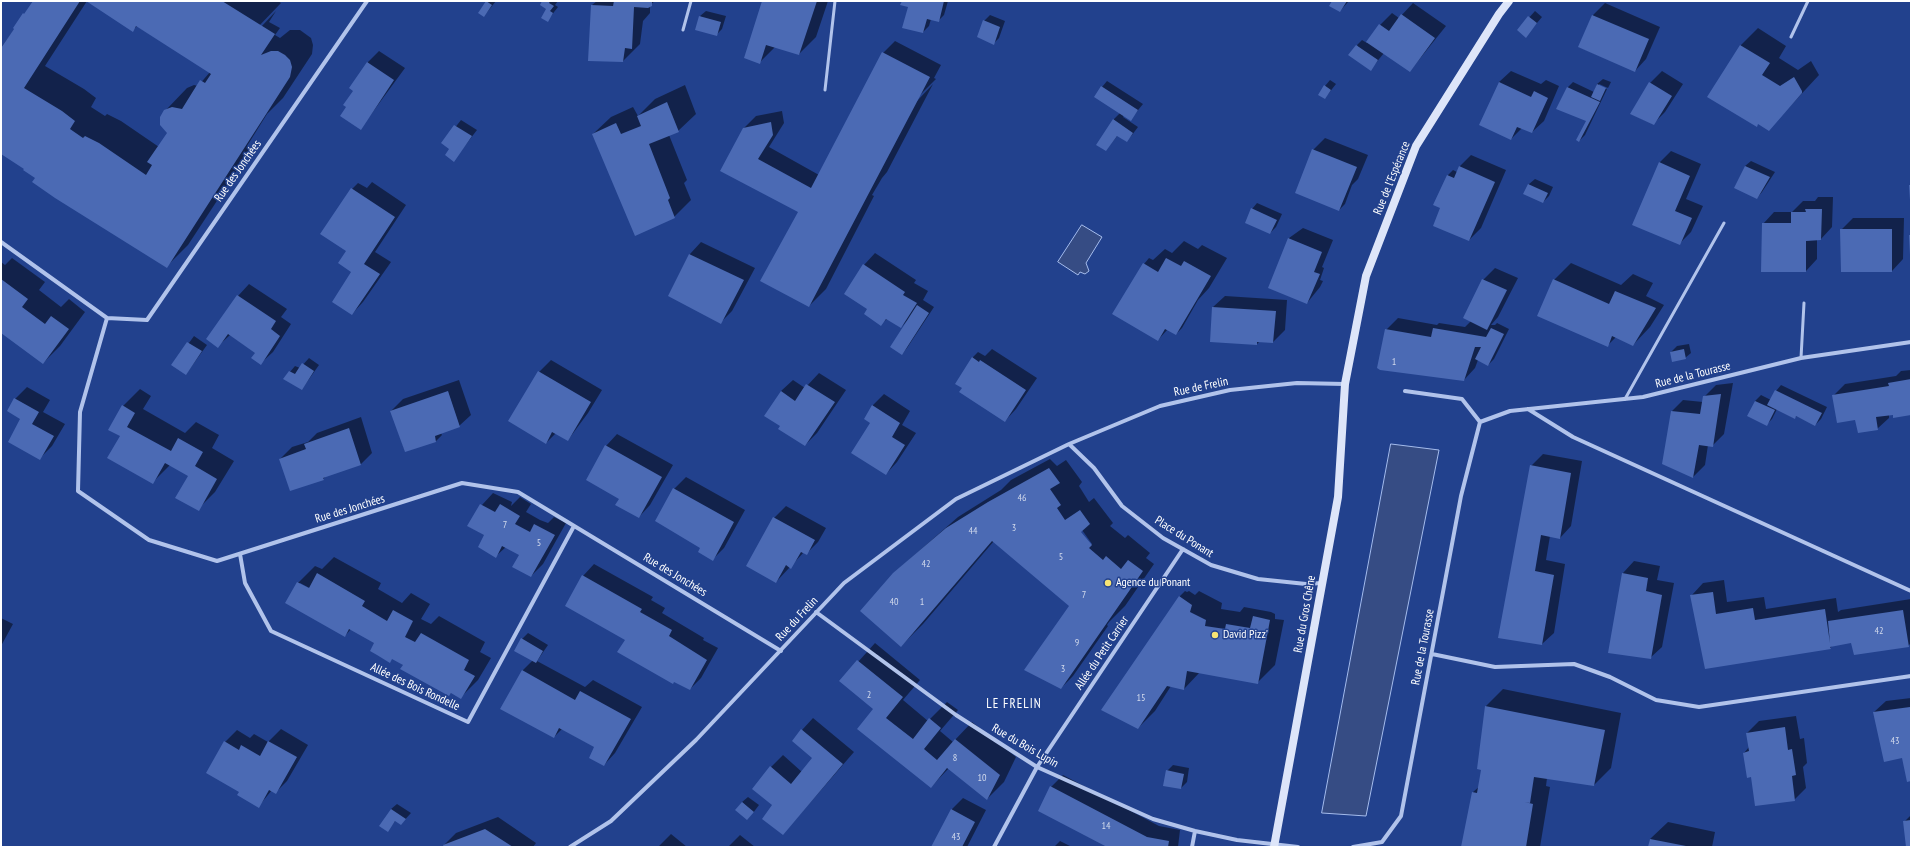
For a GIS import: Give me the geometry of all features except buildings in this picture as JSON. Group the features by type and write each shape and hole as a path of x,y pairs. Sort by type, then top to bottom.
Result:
{"street":[{"name":"Rue des Jonchées","path":"367,1 147,320 107,318 80,412 78,492 149,540 217,561 462,483 518,492 781,651"},
{"name":"Rue de l'Espérance","path":"1345,384 1366,276 1416,146 1499,14 1509,1"},
{"path":"1,242 107,318"},
{"name":"Rue de la Tourasse","path":"1353,847 1382,842 1401,816 1461,496 1480,422 1510,411 1643,397 1801,358 1911,342"},
{"name":"Rue de Frelin","path":"1069,444 1160,406 1206,395 1230,390 1297,383 1345,384"},
{"name":"Rue du Gros Chêne","path":"1275,846 1338,497 1345,384"},
{"path":"1404,391 1462,399 1480,422"},
{"path":"1528,409 1573,437 1911,591"},
{"name":"Place du Ponant","path":"1069,444 1094,468 1122,506 1163,538 1211,565 1258,579 1306,584 1322,583"},
{"name":"Rue du Frelin","path":"570,847 611,821 696,740 844,584 956,499 1069,444"},
{"name":"Allée des Bois Rondelle","path":"240,554 245,583 271,631 468,722 574,526"},
{"name":"Allée du Petit Carrier","path":"994,847 1037,767 1183,549"},
{"name":"Rue du Bois Lupin","path":"816,612 956,715 1037,767 1153,819 1195,831 1275,846"},
{"path":"1432,654 1495,667 1574,664 1610,677 1656,700 1699,707 1911,676"},
{"path":"1192,847 1195,831"},
{"path":"1275,846 1298,847"}],"lane":[{"path":"683,30 691,1"},
{"path":"825,90 835,1"},
{"path":"1791,37 1808,1"},
{"path":"1625,399 1724,223"},
{"path":"1801,358 1804,303"}],"water":[{"path":"1082,225 1102,237 1086,263 1089,271 1085,274 1080,272 1078,275 1058,262"},
{"path":"1391,444 1439,450 1366,816 1322,813"}],"place":[{"name":"Agence du Ponant","path":"1108,583"},
{"name":"David Pizz'","path":"1215,635"}],"district":[{"name":"LE FRELIN","path":"1014,704"}]}
